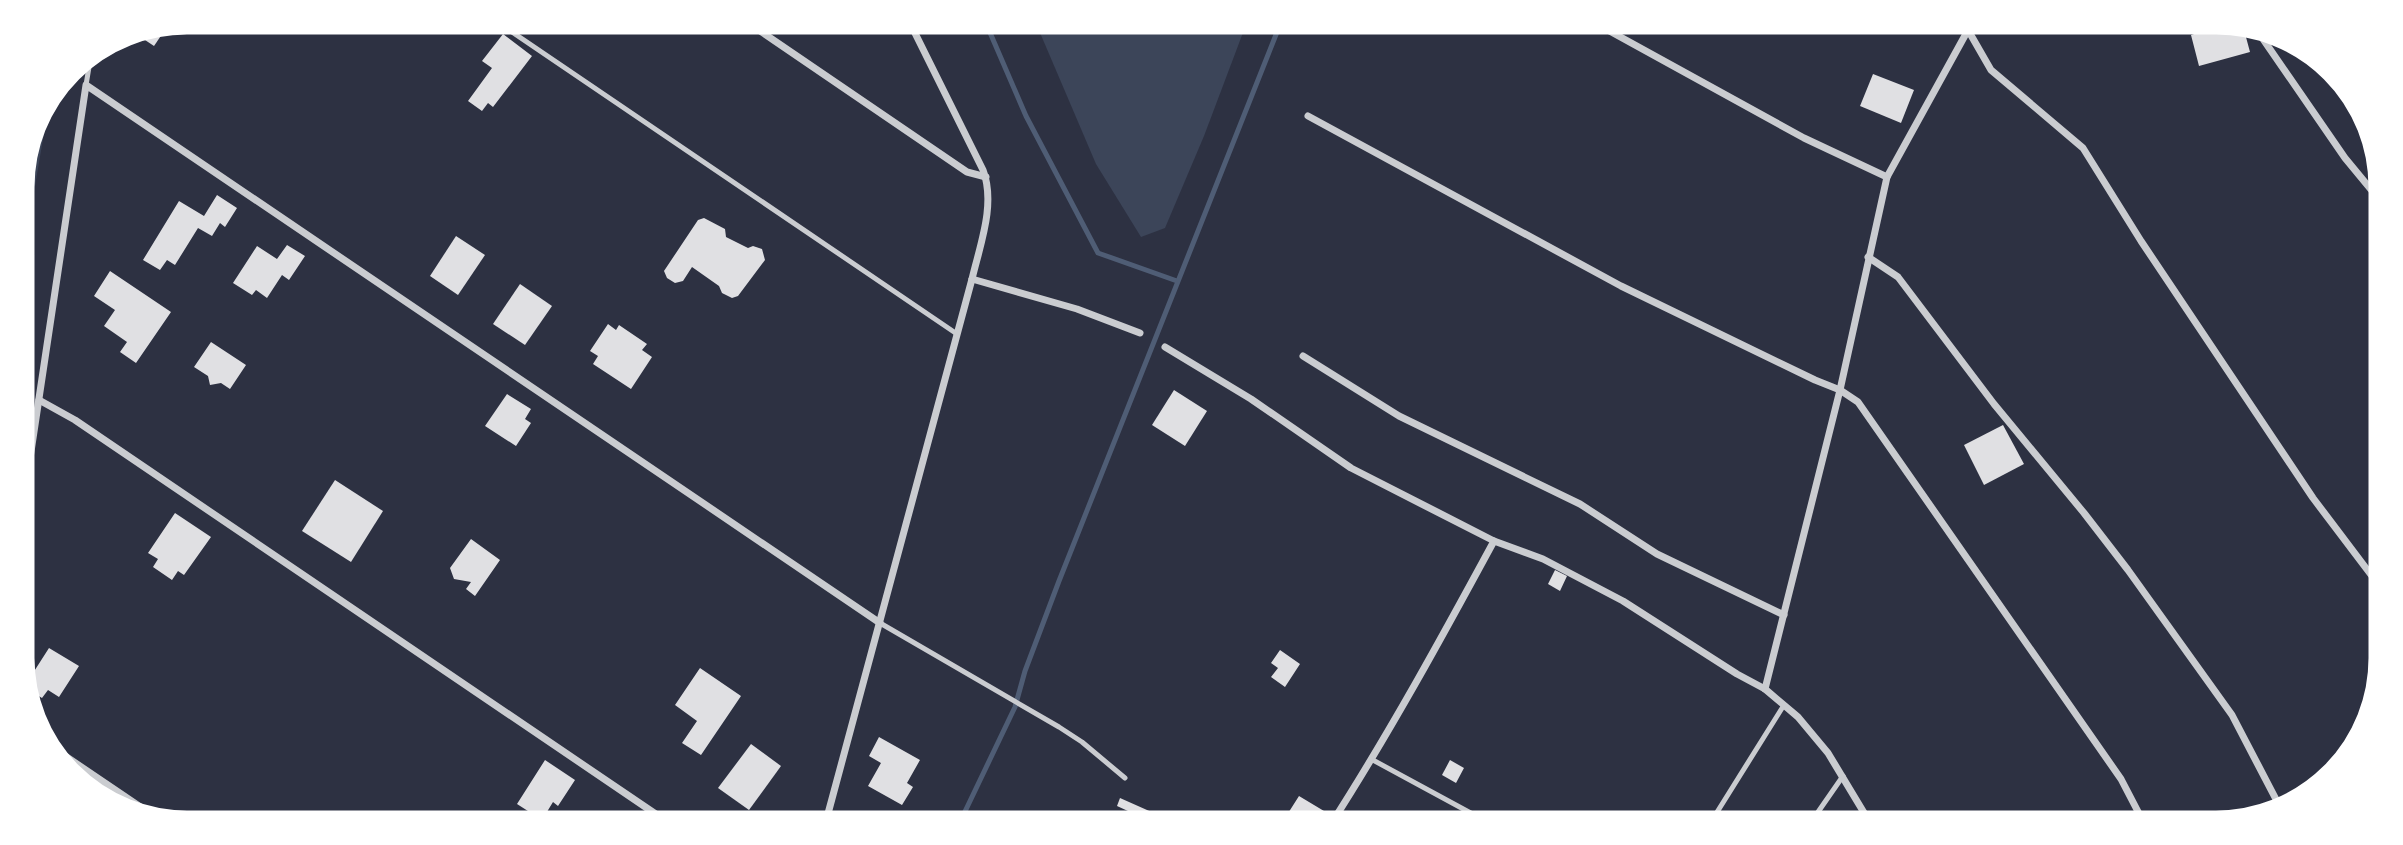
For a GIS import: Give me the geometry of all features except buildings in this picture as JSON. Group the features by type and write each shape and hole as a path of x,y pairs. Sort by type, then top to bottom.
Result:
{"street":[{"path":"759,30 967,172 986,177"},
{"path":"829,815 972,279 988,205 986,177 913,30"},
{"path":"1608,30 1804,138 1887,177"},
{"path":"1765,690 1840,390 1887,177 1966,30"},
{"path":"1970,30 1991,70 2083,148 2141,241 2306,487 2373,577"},
{"path":"2261,36 2345,158 2373,191"},
{"path":"30,456 86,85 880,623"},
{"path":"1308,116 1620,286 1840,390 1858,402 2120,779 2140,815"},
{"path":"1868,257 1898,277 1994,404 2128,570 2232,715 2278,802"},
{"path":"972,279 1077,309 1140,333"},
{"path":"1165,347 1251,399 1351,468 1494,541 1543,559 1623,601 1765,690 1798,717 1829,753 1865,815"},
{"path":"1303,356 1399,416 1580,503 1657,554 1784,615"},
{"path":"38,400 75,420 657,815"},
{"path":"1337,815 1494,541"},
{"path":"64,755 144,809"}],"lane":[{"path":"509,30 957,334"},
{"path":"86,85 89,64"},
{"path":"880,623 1059,727 1082,742 1125,779"},
{"path":"1715,815 1784,705"},
{"path":"1371,759 1475,815"},
{"path":"1816,815 1844,776"}],"shaded area":[{"path":"1039,30 1244,30 1204,136 1165,228 1141,237 1096,164"},
{"path":"47,115 30,215 33,156"}],"waterway":[{"path":"989,30 1026,116 1098,253 1177,281"},
{"path":"963,815 1015,707 1025,671 1059,581 1278,30"}]}
